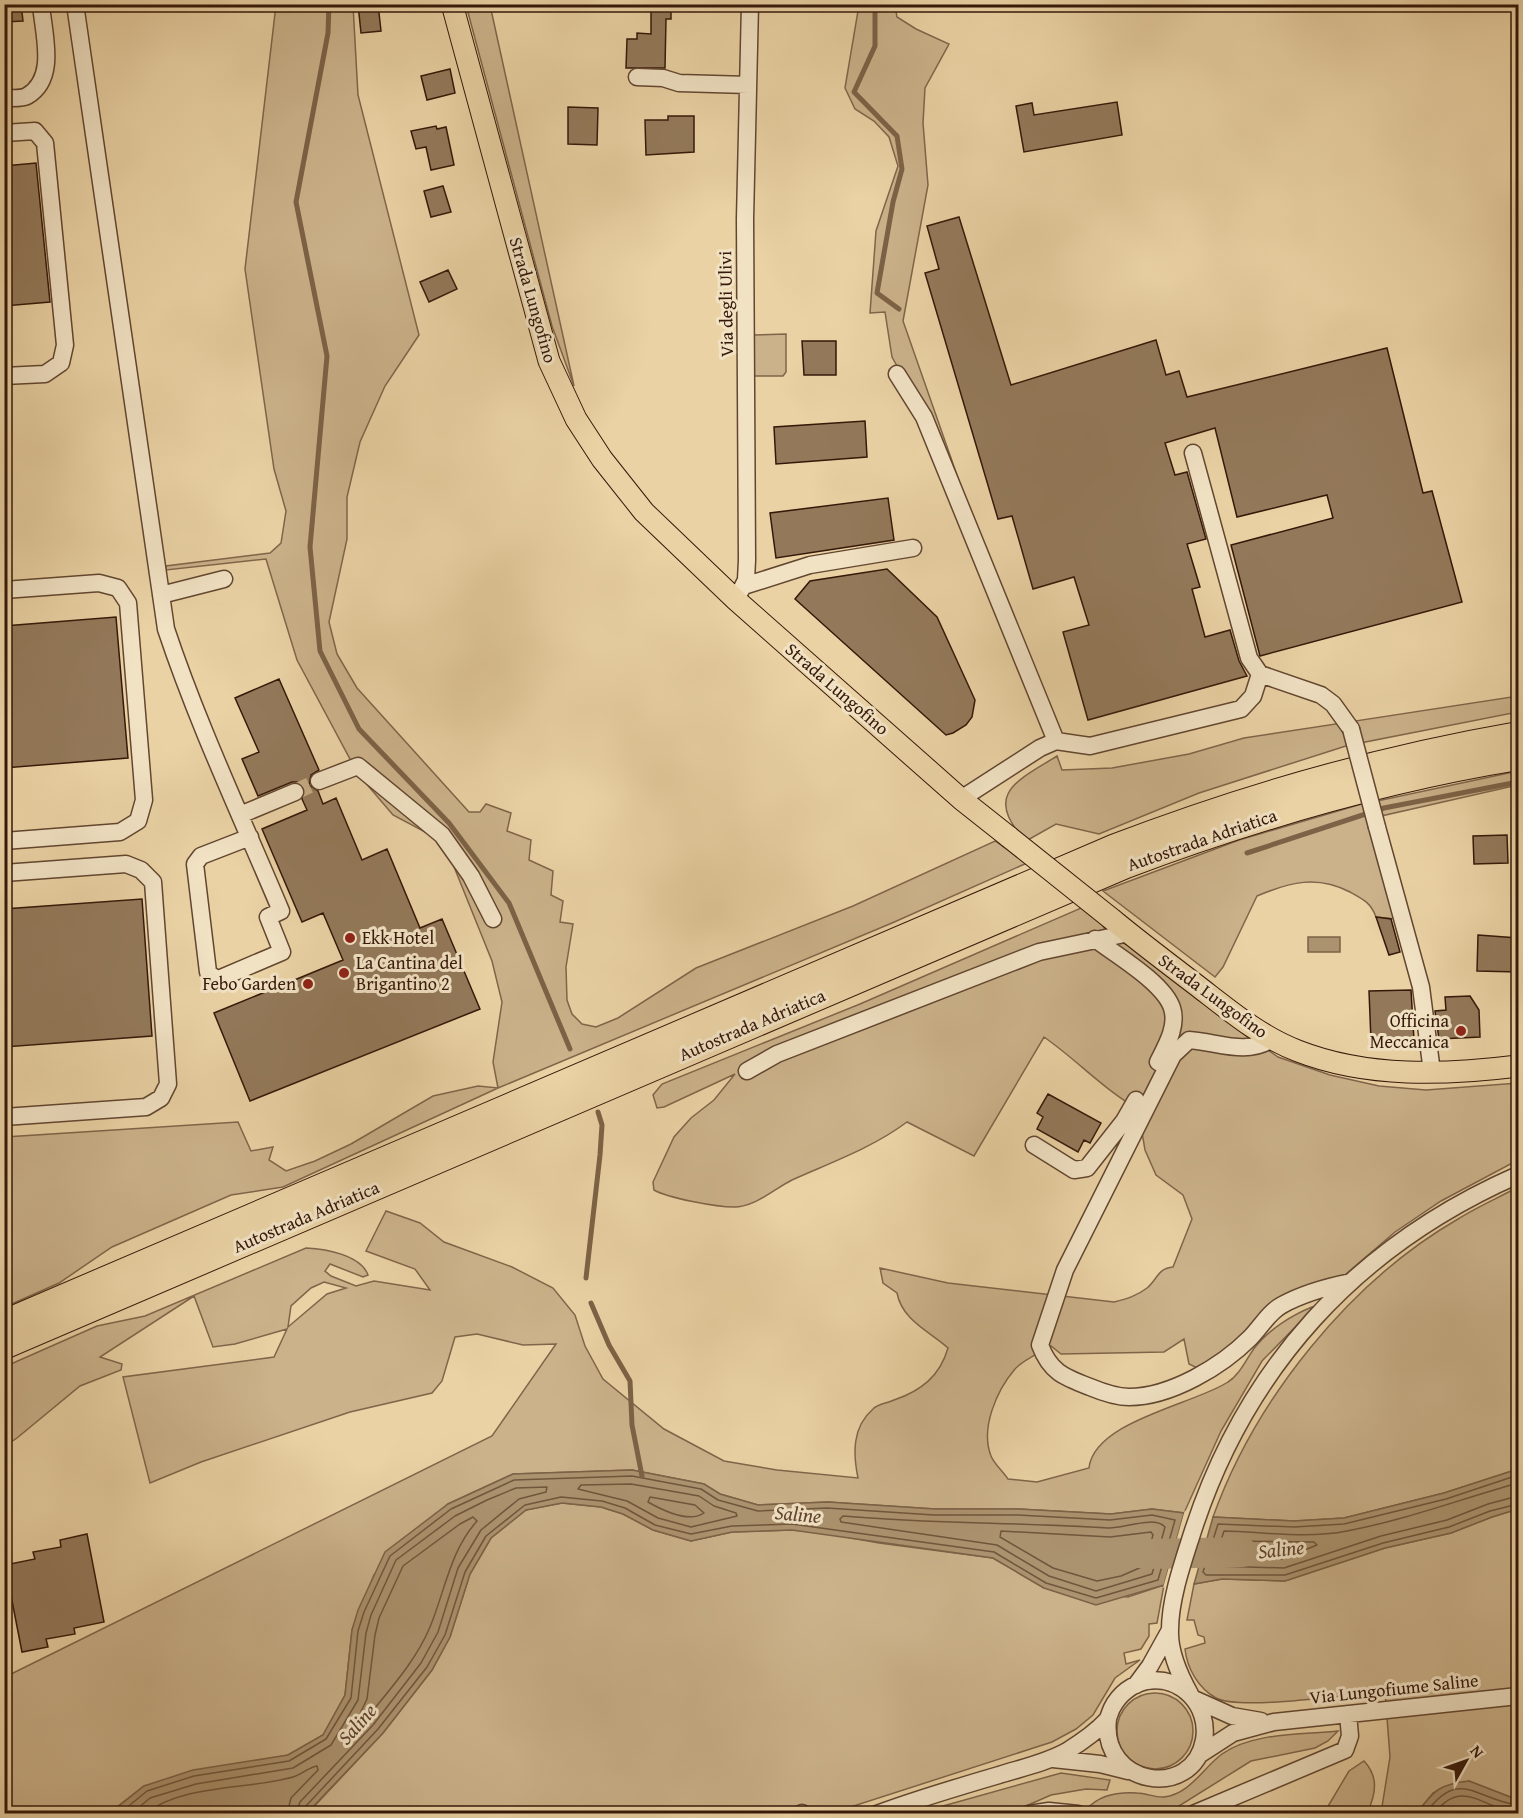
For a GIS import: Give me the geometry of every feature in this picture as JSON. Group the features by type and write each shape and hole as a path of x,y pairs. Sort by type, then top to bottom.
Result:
{"highway":[{"name":"Autostrada Adriatica","path":"651,1057 965,909 1182,821 1354,767 1518,734"},
{"name":"Autostrada Adriatica","path":"4,1322 510,1117 651,1057 1183,845 1360,790 1518,758"},
{"name":"Autostrada Adriatica","path":"4,1347 510,1117"}],"main road":[{"name":"Strada Lungofino","path":"452,4 526,285 549,361 576,420 623,488 671,540 740,593 962,799 1247,1024 1299,1051 1344,1065 1432,1072 1518,1066"}],"street":[{"path":"4,98 26,97 43,81 46,63 41,4"},
{"path":"75,4 166,629 182,678 250,837 281,912 268,917 282,952 216,980 208,972 195,864 201,856 250,837"},
{"name":"Via degli Ulivi","path":"740,593 747,541 745,199 750,4"},
{"path":"637,77 679,82 748,85"},
{"path":"4,133 35,131 45,143 65,345 61,363 45,374 4,376"},
{"path":"897,374 924,417 1056,741"},
{"path":"1193,453 1249,658 1260,674 1321,695 1333,704 1351,729 1421,987 1432,1072"},
{"path":"740,593 810,565 913,548"},
{"path":"161,595 224,579"},
{"path":"4,590 99,583 117,588 128,603 144,800 138,821 120,832 4,841"},
{"path":"962,799 1040,748 1056,741 1090,746 1241,709 1253,696 1260,674"},
{"path":"319,781 358,766 442,835 471,876 493,919"},
{"path":"240,815 295,792"},
{"path":"4,873 126,864 141,870 153,882 168,1084 161,1098 146,1107 4,1117"},
{"path":"747,1071 777,1054 1040,952 1095,939 1121,926"},
{"path":"1034,1145 1074,1170 1087,1168 1124,1121 1168,1043 1173,1025 1172,1008 1162,993 1095,939"},
{"path":"1272,1039 1260,1047 1244,1050 1212,1042 1189,1040 1173,1055 1065,1270 1040,1345 1047,1362 1065,1377 1110,1394 1128,1397 1150,1395 1219,1366 1250,1338 1279,1306 1319,1288 1351,1282"},
{"path":"877,1814 1052,1759 1082,1741 1108,1719 1118,1699 1136,1685 1167,1639 1187,1547 1206,1494 1229,1442 1274,1369 1321,1309 1378,1256 1429,1220 1518,1175"},
{"path":"1052,1759 1100,1764 1151,1779 1173,1776 1191,1764 1204,1741 1205,1726 1202,1712 1192,1697 1167,1639"},
{"path":"1136,1685 1158,1680 1181,1687 1192,1697"},
{"name":"Via Lungofiume Saline","path":"1198,1755 1233,1733 1274,1722 1518,1696"},
{"name":"Via Lungofiume Saline","path":"1192,1697 1233,1716 1274,1722"},
{"path":"1194,1814 1345,1750 1350,1736 1348,1714"},
{"path":"1108,1719 1109,1744 1117,1760 1130,1772"},
{"path":"1029,1814 1050,1812 1078,1814"}],"shaded area":[{"path":"276,5 353,5 358,95 419,335 385,386 360,442 347,497 347,539 329,622 337,654 357,688 469,812 480,812 486,804 511,813 507,831 531,840 529,860 553,871 551,895 563,901 560,922 573,924 566,967 567,1000 572,1014 582,1024 596,1027 618,1018 696,968 853,906 995,841 1027,863 892,923 498,1088 493,1062 502,1002 492,961 444,842 393,815 358,774 297,660 266,559 166,570 166,566 270,553 281,543 286,511 274,469 245,269"},
{"path":"466,5 490,5 574,386 552,326"},
{"path":"859,5 895,5 897,17 916,29 949,44 925,88 923,123 928,185 903,321 993,578 906,382 892,357 885,312 870,313 876,231 898,166 889,137 874,121 855,109 845,88"},
{"path":"786,334 786,372 783,376 754,376 753,335"},
{"path":"1518,696 1518,712 1360,743 1355,721"},
{"path":"1342,723 1349,745 1199,793 1099,834 1056,824 1026,841 1013,825 1007,811 1006,800 1010,790 1030,773 1057,756 1062,770 1112,768 1189,754 1244,738"},
{"path":"1518,771 1518,785 1381,816 1377,801"},
{"path":"1365,803 1396,919 1376,917 1372,908 1359,897 1326,883 1304,882 1281,887 1257,896 1223,967 1215,977 1103,891 1239,840"},
{"path":"1081,908 1102,925 1111,938 1135,948 1239,1030 1278,1057 1330,1075 1379,1086 1426,1090 1518,1083 1518,1160 1441,1201 1395,1232 1339,1280 1197,1368 1189,1364 1184,1339 1164,1352 1061,1354 1051,1346 1027,1359 1015,1369 1002,1388 992,1410 988,1445 992,1459 1008,1479 1037,1482 1089,1468 1095,1452 1108,1438 1126,1426 1228,1382 1268,1334 1289,1318 1312,1307 1310,1312 1262,1361 1221,1431 1184,1513 1152,1509 1111,1514 1018,1509 935,1509 828,1502 758,1505 720,1494 704,1484 632,1470 513,1474 448,1504 374,1575 352,1630 345,1695 323,1735 288,1755 144,1786 109,1813 5,1813 5,1677 492,1436 556,1344 523,1345 477,1334 455,1337 442,1381 432,1393 350,1412 201,1462 150,1483 123,1377 274,1357 287,1329 235,1344 213,1347 194,1296 100,1357 122,1364 121,1370 80,1386 5,1446 4,1367 97,1326 145,1316 306,1248 342,1254 358,1262 368,1275 363,1277 330,1264 325,1271 331,1276 356,1286 374,1281 430,1290 415,1269 366,1251 386,1211 420,1223 444,1242 512,1267 553,1288 575,1315 585,1346 603,1379 664,1429 724,1461 777,1470 858,1478 855,1460 856,1441 866,1416 875,1407 921,1387 940,1367 948,1348 904,1311 897,1293 883,1283 880,1268 948,1283 1114,1302 1139,1293 1147,1288 1161,1272 1173,1267 1192,1219 1183,1195 1156,1175 1145,1150 1138,1109 1113,1093 1044,1037 974,1156 907,1122 866,1147 792,1180 757,1201 742,1206 726,1207 704,1204 654,1190 653,1182 674,1137 691,1118 714,1100 735,1074 664,1107 657,1108 653,1095 662,1084 860,1004","holes":["324,1282 346,1288 327,1294 288,1327 291,1306 311,1288"]},
{"path":"478,1086 498,1088 283,1187 231,1195 112,1247 59,1283 5,1307 5,1137 238,1122 251,1151 273,1147 269,1160 286,1171 315,1161 351,1144 433,1096"},
{"path":"1518,1187 1518,1469 1444,1493 1344,1518 1294,1521 1213,1517 1231,1473 1280,1388 1310,1348 1344,1310 1418,1245 1465,1215"},
{"path":"562,1503 601,1507 623,1514 653,1530 691,1541 732,1532 792,1530 993,1558 1044,1588 1128,1597 1164,1585 1157,1623 1149,1624 1149,1636 1141,1649 1124,1653 1126,1664 1140,1660 1115,1678 1093,1715 1076,1729 1052,1742 832,1813 307,1814 383,1733 432,1670 450,1637 470,1574 491,1538 526,1510"},
{"path":"1518,1509 1518,1800 1469,1781 1433,1793 1417,1813 1381,1813 1390,1757 1385,1691 1271,1702 1229,1702 1216,1698 1204,1689 1191,1670 1185,1649 1205,1643 1204,1637 1198,1635 1194,1620 1187,1620 1194,1584 1222,1579 1285,1581 1385,1548 1451,1533"},
{"path":"1155,1693 1170,1696 1182,1704 1190,1716 1193,1731 1190,1746 1182,1758 1170,1766 1155,1769 1140,1766 1128,1758 1120,1746 1117,1731 1120,1716 1128,1704 1140,1696"},
{"path":"1338,1731 1328,1741 1315,1748 1251,1761 1171,1811 1094,1814 1087,1809 1097,1800 1116,1794 1140,1793 1161,1797 1173,1795 1189,1786 1222,1754 1248,1742 1278,1736"},
{"path":"1364,1761 1374,1779 1374,1792 1367,1813 1324,1813 1349,1771"},
{"path":"1061,1773 1110,1780 1107,1790 1086,1789 1051,1795 1010,1813 918,1813"}],"water":[{"path":"1308,937 1340,937 1340,952 1308,952"},
{"path":"1518,1469 1518,1509 1451,1533 1385,1548 1285,1581 1222,1579 1194,1584 1213,1517 1294,1521 1344,1518 1444,1493"},
{"path":"632,1470 704,1484 720,1494 758,1505 828,1502 935,1509 1018,1509 1111,1514 1152,1509 1184,1513 1164,1585 1096,1605 1044,1588 993,1558 792,1530 732,1532 691,1541 653,1530 623,1514 601,1507 562,1503 526,1510 491,1538 470,1574 450,1637 432,1670 383,1733 307,1813 109,1814 144,1786 193,1770 288,1755 323,1735 345,1695 352,1630 358,1610 385,1552 448,1504 513,1474"},
{"path":"1469,1781 1518,1800 1518,1813 1417,1813 1433,1794 1444,1786"}],"pier":[{"path":"1185,1510 1187,1514 1167,1586 1163,1588"}],"building":[{"path":"4,4 21,4 23,21 4,22"},
{"path":"358,4 378,4 381,31 361,33"},
{"path":"651,4 671,4 671,19 666,19 665,68 626,68 627,39 637,39 637,33 651,34"},
{"path":"450,69 455,93 427,100 421,76"},
{"path":"1117,102 1122,135 1024,152 1016,106 1032,103 1034,115"},
{"path":"568,107 598,108 597,145 568,144"},
{"path":"668,116 694,116 694,152 646,155 645,120 668,120"},
{"path":"436,126 437,129 446,127 454,165 431,170 426,147 416,149 411,131"},
{"path":"36,163 50,302 4,306 4,166"},
{"path":"443,186 451,212 431,217 424,191"},
{"path":"959,217 1011,385 1156,340 1166,375 1179,371 1187,397 1387,348 1423,493 1432,491 1462,602 1260,656 1231,545 1333,518 1327,495 1237,517 1215,428 1165,443 1175,475 1187,472 1206,539 1187,544 1200,587 1192,589 1205,637 1230,630 1239,661 1247,676 1088,720 1063,632 1089,625 1074,577 1033,589 1012,516 998,519 925,273 939,269 927,226"},
{"path":"448,270 457,289 429,302 420,282"},
{"path":"802,341 836,341 836,375 804,375"},
{"path":"865,421 867,457 776,464 774,427"},
{"path":"888,498 894,540 776,558 770,513"},
{"path":"887,569 937,617 975,700 972,717 966,725 953,733 946,735 795,599 810,581"},
{"path":"116,617 128,758 4,768 4,626"},
{"path":"279,679 319,770 311,775 309,785 318,791 323,804 336,798 362,860 387,849 420,928 442,919 480,1009 250,1101 214,1013 343,960 323,913 302,922 262,829 307,810 302,799 304,787 297,782 292,782 258,796 242,759 259,752 235,698"},
{"path":"1507,835 1508,863 1474,864 1473,836"},
{"path":"142,899 152,1036 4,1047 4,909"},
{"path":"1376,917 1391,919 1400,952 1389,955"},
{"path":"1478,935 1518,938 1518,972 1477,971"},
{"path":"1411,990 1414,1040 1371,1041 1369,991"},
{"path":"1470,996 1479,1010 1480,1037 1439,1039 1435,1011 1446,1010 1445,997"},
{"path":"1048,1094 1101,1123 1090,1143 1084,1140 1078,1152 1037,1129 1043,1117 1037,1113"},
{"path":"87,1534 104,1622 74,1628 75,1634 46,1639 48,1647 22,1652 5,1565 35,1559 33,1552 61,1547 60,1540"}],"waterway":[{"path":"329,4 328,33 296,202 327,356 310,547 320,651 359,729 449,823 509,903 570,1049"},
{"path":"875,4 875,46 854,92 897,136 902,169 893,202 877,293 899,309"},
{"path":"1247,853 1384,808 1518,782"},
{"path":"586,1278 600,1155 602,1125 598,1112"},
{"path":"591,1303 609,1345 630,1381 632,1425 642,1476"},
{"name":"Saline","path":"1131,1552 1148,1554 1242,1552"}],"tunnel":[{"path":"295,792 319,781"}],"place":[{"name":"Ekk Hotel","path":"350,938"},
{"name":"La Cantina del Brigantino 2","path":"344,973"},
{"name":"Febo Garden","path":"308,984"},
{"name":"Officina Meccanica","path":"1461,1031"}]}
